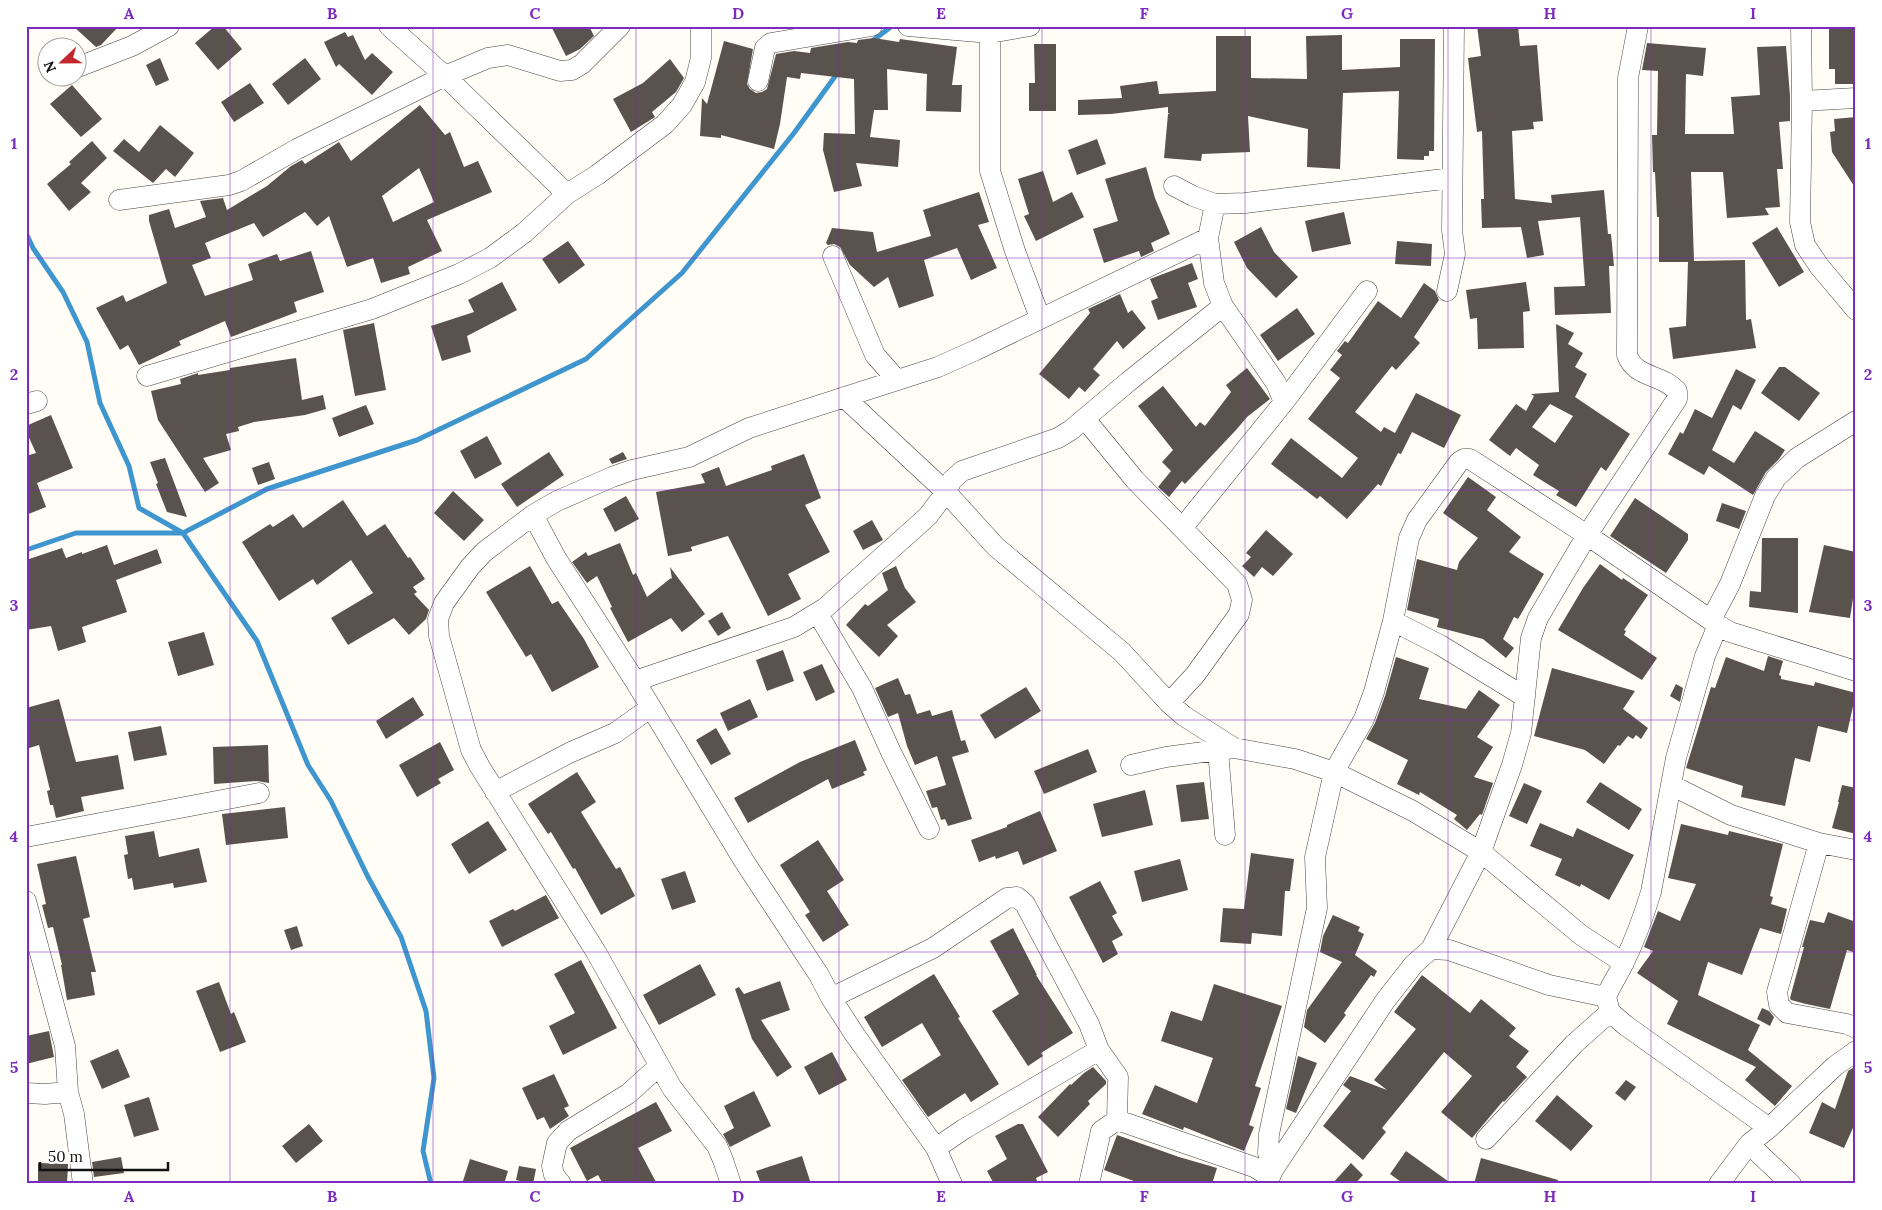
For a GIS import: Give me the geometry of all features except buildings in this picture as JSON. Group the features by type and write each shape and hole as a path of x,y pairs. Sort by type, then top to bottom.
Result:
{"street":[{"path":"88,63 132,46 168,26"},
{"path":"389,26 445,76 567,194"},
{"path":"119,200 242,182 298,150 445,76 488,58 508,55 560,71 572,70 582,64 620,26"},
{"path":"147,376 372,308 459,274 490,258 524,233 567,194 597,175 665,124 682,105 695,82 702,58 701,26"},
{"path":"758,81 765,48 771,42 872,26"},
{"path":"908,26 990,33 1030,26"},
{"path":"1447,291 1455,254 1452,230 1454,26"},
{"path":"1270,1177 1385,1001 1414,964 1431,949 1481,852 1512,765 1521,733 1531,638 1538,618 1587,535 1677,399 1677,391 1672,385 1638,370 1631,365 1627,355 1628,78 1638,26"},
{"path":"1801,26 1800,222 1805,245 1819,266 1856,310"},
{"path":"990,33 990,171 1015,251 1040,318"},
{"path":"1802,102 1856,98"},
{"path":"1174,186 1193,196 1215,204 1245,203 1452,178"},
{"path":"1215,204 1208,238 1214,283 1223,306 1276,383 1284,402"},
{"path":"731,1184 717,1146 672,1088 596,952 495,792 471,750 439,636 438,619 444,603 470,567 484,552 533,515 558,501 632,470 689,457 749,428 938,367 1208,238"},
{"path":"833,256 875,355 897,380"},
{"path":"1183,527 1284,402 1367,291"},
{"path":"634,681 794,627 818,614 918,526 946,492 952,480 962,471 1058,438 1223,306"},
{"path":"844,397 946,492 996,547 1122,652 1169,703 1226,749"},
{"path":"1085,418 1135,480 1237,584 1242,600 1239,614 1195,675 1169,703"},
{"path":"1486,1139 1574,1044 1608,1004 1610,985 1624,963 1645,913 1651,892 1676,758 1714,623 1764,496 1776,478 1797,458 1856,420"},
{"path":"1270,1177 1268,1134 1317,908 1315,857 1334,772 1364,719 1374,692 1393,621 1409,538 1417,520 1459,462 1464,459 1470,459 1587,535 1714,623 1747,638 1856,671"},
{"path":"533,515 556,558 744,861 819,975 831,998 936,1148 952,1184"},
{"path":"818,614 862,688 929,829"},
{"path":"1393,621 1440,645 1525,697"},
{"path":"495,792 568,753 615,733 650,708"},
{"path":"1226,749 1226,835"},
{"path":"1131,765 1166,757 1226,749 1295,759 1334,772 1413,810 1481,852 1581,935 1624,963"},
{"path":"1671,785 1731,815 1819,843 1856,850"},
{"path":"26,837 260,792"},
{"path":"1819,843 1777,992 1778,1005 1787,1013 1847,1024 1856,1028"},
{"path":"831,998 933,948 1007,898 1017,897 1025,904 1090,1024 1099,1050 1118,1077 1117,1120"},
{"path":"26,901 65,1046 68,1092 74,1114 83,1184"},
{"path":"1431,949 1450,950 1608,1004 1625,1025 1769,1128"},
{"path":"936,1148 964,1129 1099,1050"},
{"path":"1719,1184 1749,1144 1769,1128 1835,1066 1856,1052"},
{"path":"561,1184 554,1174 552,1166 557,1143 568,1131 628,1094 659,1066"},
{"path":"26,1093 68,1092"},
{"path":"1117,1120 1254,1167 1270,1177"},
{"path":"1089,1184 1102,1131 1117,1120"},
{"path":"1749,1144 1791,1184"}],"waterway":[{"path":"871,42 892,26"},
{"path":"26,550 76,533 183,533 267,489 417,440 586,359 682,273 794,133 839,71"},
{"path":"26,233 33,248 63,292 87,342 100,403 129,466 139,508 183,533 257,641 308,765 331,801 368,877 401,937 426,1011 434,1078 423,1151 431,1184"}]}
